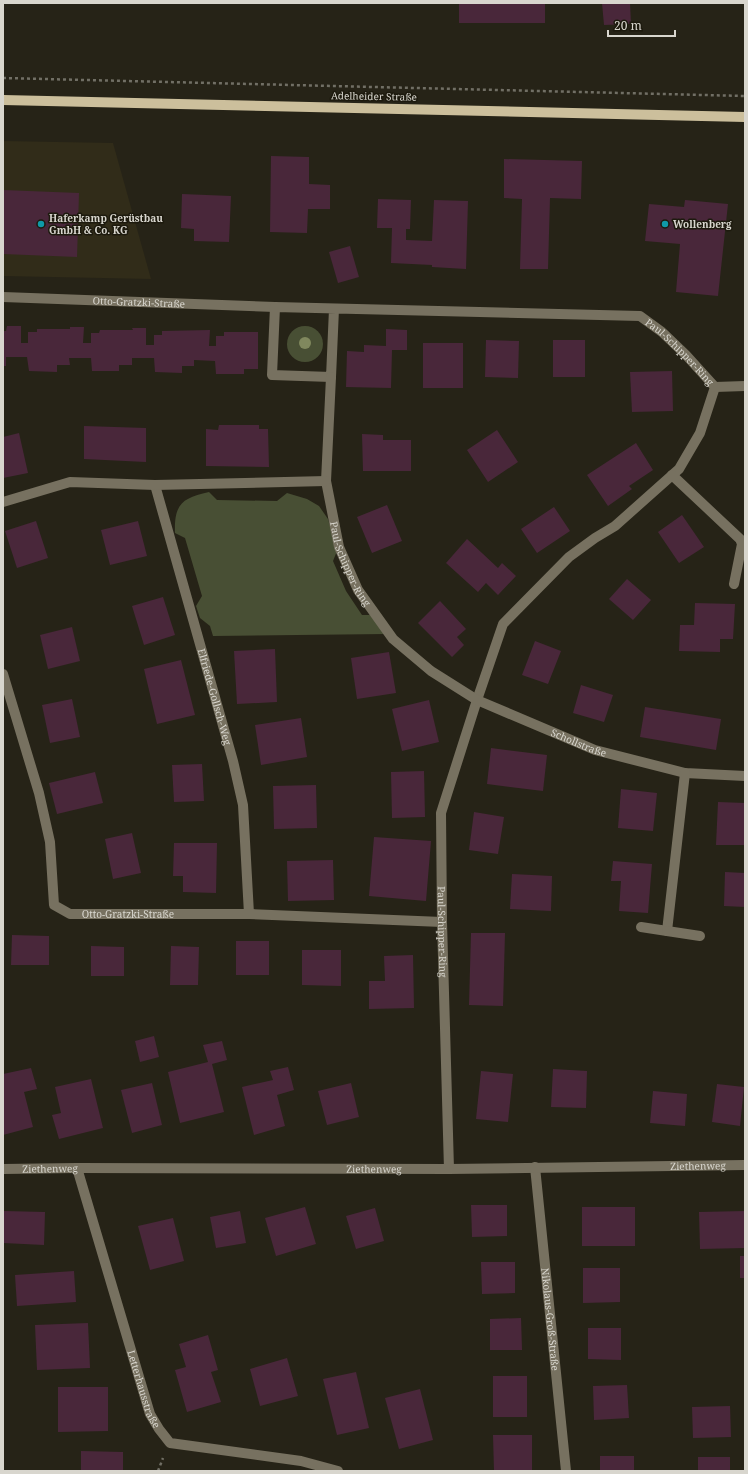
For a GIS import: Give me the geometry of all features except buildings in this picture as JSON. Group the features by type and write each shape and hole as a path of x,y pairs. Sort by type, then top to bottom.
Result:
{"main road":[{"name":"Adelheider Straße","path":"3,100 745,117"}],"street":[{"name":"Otto-Gratzki-Straße","path":"3,297 275,307"},
{"name":"Paul-Schipper-Ring","path":"275,307 640,316 667,336 715,387 700,432 680,469 615,526 595,538 569,557 503,624 477,700 441,813 442,922 449,1169"},
{"path":"275,307 272,375 331,377"},
{"name":"Paul-Schipper-Ring","path":"334,309 326,482 339,547 358,590 393,639 431,672 477,700"},
{"path":"715,387 745,386"},
{"path":"672,475 740,539 742,544 734,584"},
{"path":"3,502 70,482 155,485 326,482"},
{"name":"Elfriede-Gollsch-Weg","path":"155,485 233,761 243,805 249,914"},
{"name":"Otto-Gratzki-Straße","path":"3,674 40,793 50,842 54,905 70,914 249,914 442,922"},
{"name":"Schollstraße","path":"477,700 595,750 685,773 745,776"},
{"path":"667,931 685,773"},
{"path":"641,927 700,936"},
{"name":"Ziethenweg","path":"3,1169 449,1169 745,1165"},
{"name":"Nikolaus-Groß-Straße","path":"535,1167 566,1471"},
{"name":"Letterhausstraße","path":"77,1168 150,1414 170,1443 300,1466 338,1471"}],"path":[{"path":"3,78 745,96"}],"shaded area":[{"path":"3,141 113,143 151,279 3,276"}],"green space":[{"path":"309,326 318,331 322,337 322,351 318,357 309,362 301,362 292,357 288,351 287,340 292,331 298,327"},
{"path":"209,492 217,500 277,501 287,493 307,499 319,506 328,519 337,551 333,561 346,591 362,615 370,615 386,634 213,636 210,626 200,618 196,606 202,596 185,538 175,533 176,515 182,504 192,497"}],"place":[{"name":"Haferkamp Gerüstbau GmbH & Co. KG","path":"41,224"},
{"name":"Wollenberg","path":"665,224"}]}
